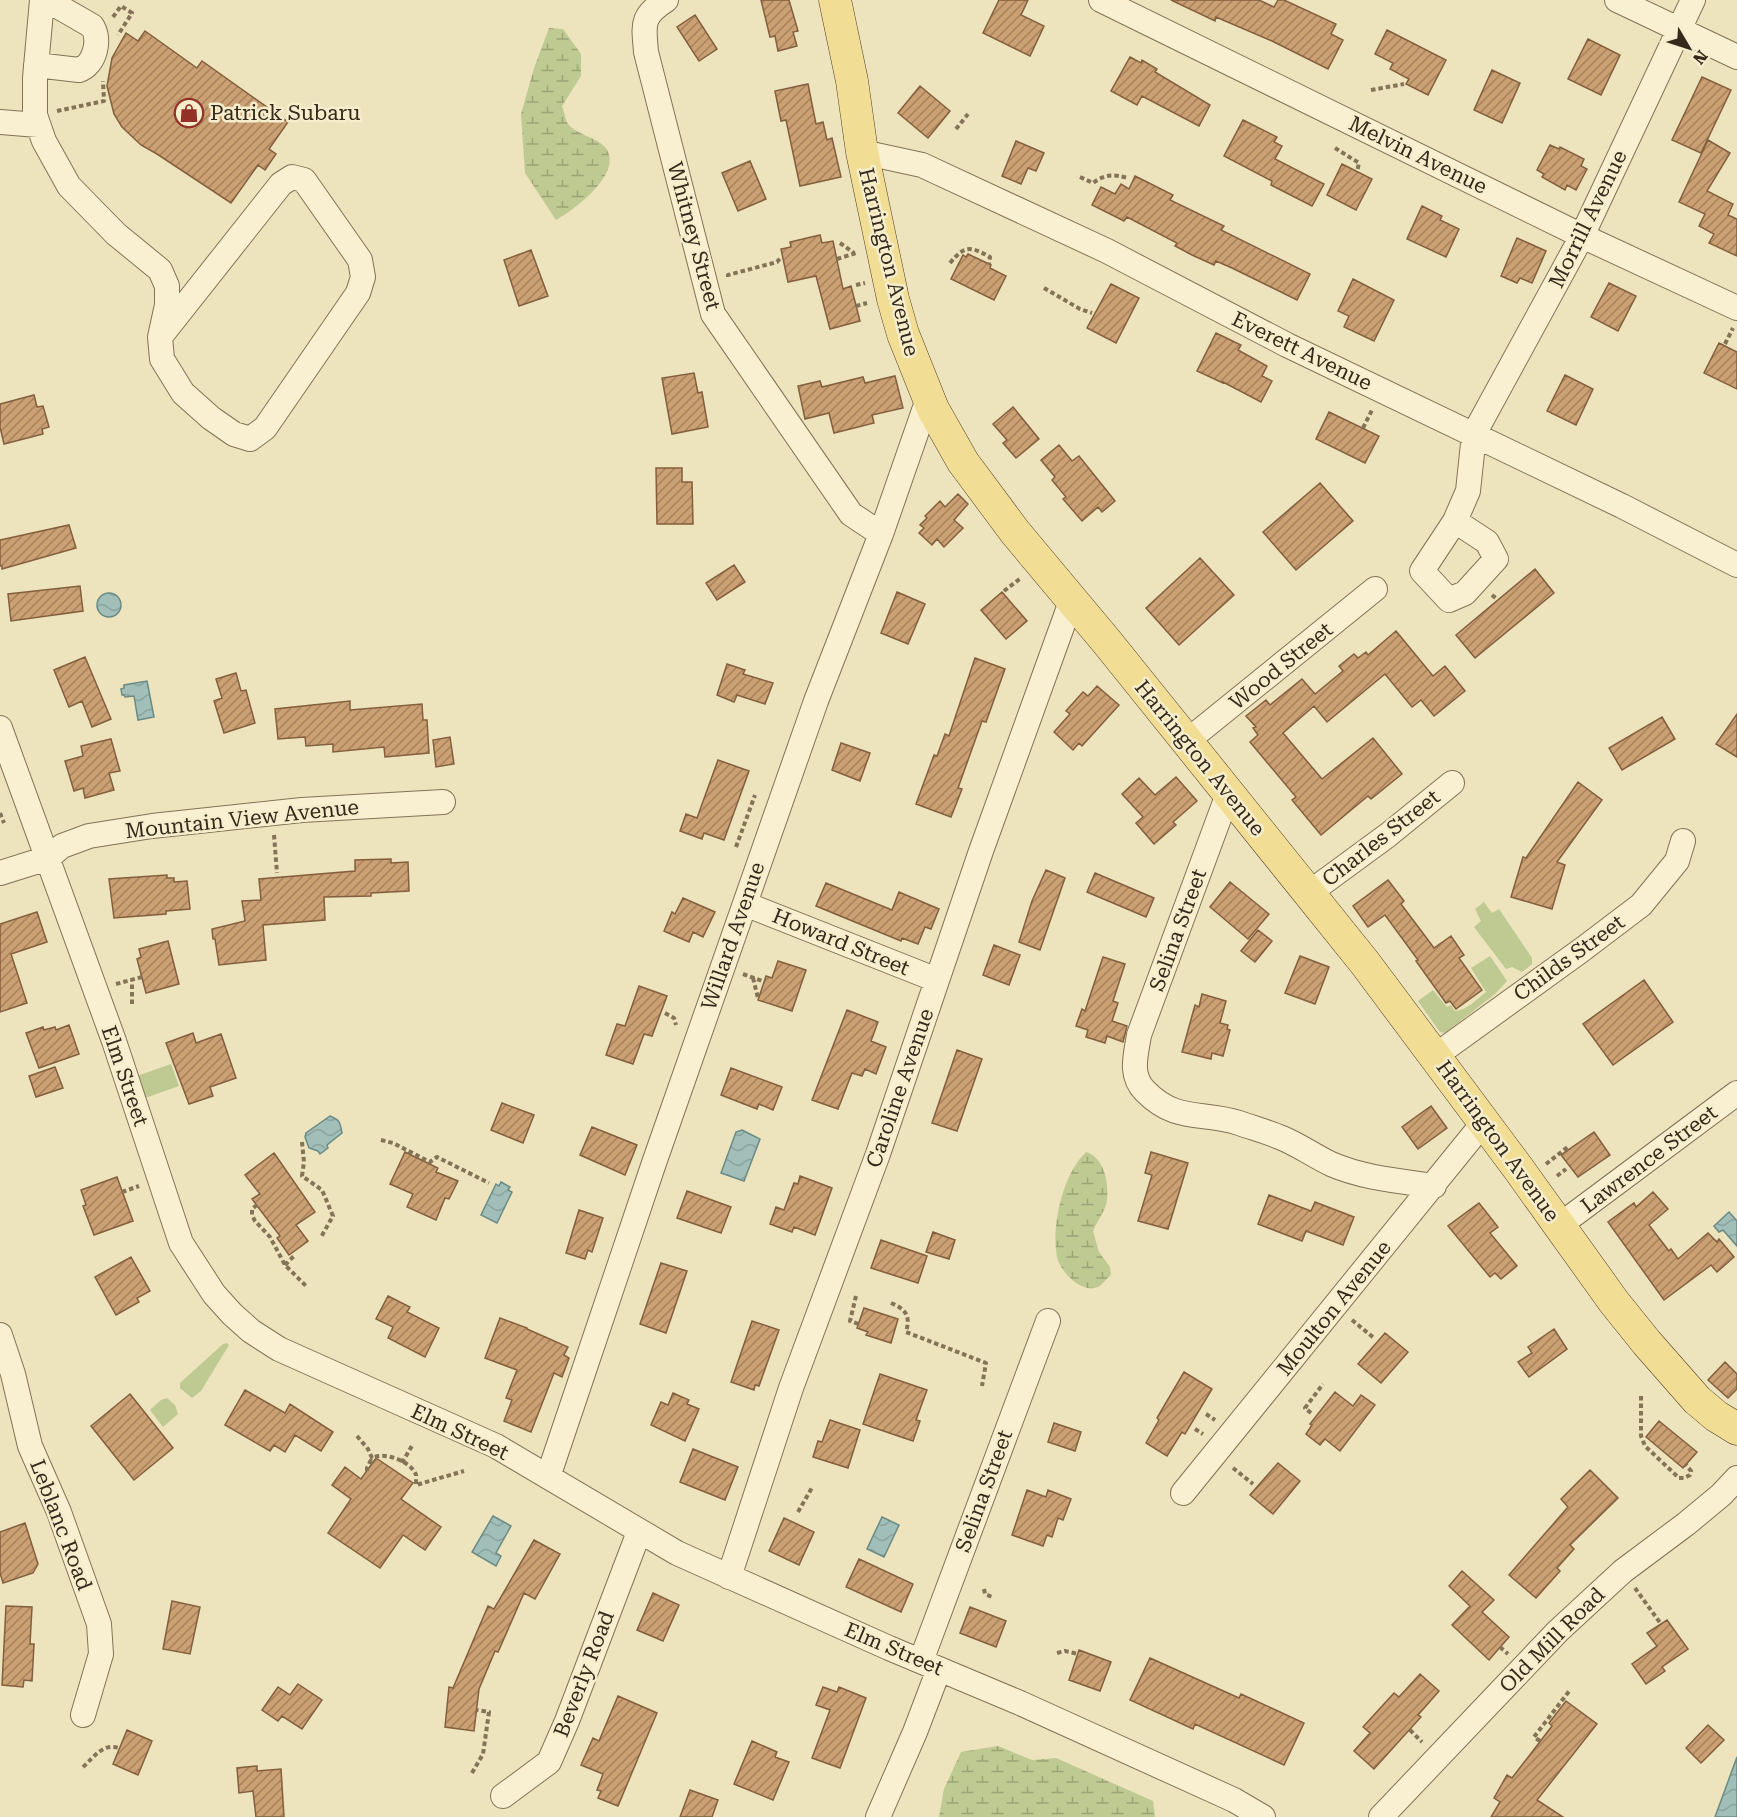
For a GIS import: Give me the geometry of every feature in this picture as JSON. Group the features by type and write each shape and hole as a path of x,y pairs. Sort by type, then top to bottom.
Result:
{"main road":[{"name":"Harrington Avenue","path":"835,0 852,81 862,152 893,299 909,351 928,399 948,437 983,491 1309,893 1435,1056 1614,1302 1664,1364 1697,1400 1716,1416 1737,1429"}],"street":[{"path":"42,0 36,65 35,115 44,141 69,186 116,234 160,270 168,285 167,305 160,336 162,359 183,393 211,418 234,434 250,439 266,428 358,293 363,277 360,260 304,180 292,177 281,184 160,336"},
{"path":"36,65 79,70 86,68 97,40 97,32 92,26 47,0"},
{"name":"Whitney Street","path":"666,0 655,7 644,21 646,52 712,314 851,514 881,534"},
{"name":"Melvin Avenue","path":"1101,0 1582,236 1737,308"},
{"path":"1617,0 1737,57"},
{"name":"Morrill Avenue","path":"1474,434 1582,236 1693,0"},
{"path":"0,122 38,125"},
{"name":"Everett Avenue","path":"862,152 928,168 1107,251 1287,345 1622,506 1737,565"},
{"name":"Willard Avenue","path":"548,1477 654,1162 816,701 881,534 928,399"},
{"path":"1455,521 1468,491 1474,434"},
{"name":"Wood Street","path":"1186,742 1375,589"},
{"name":"Caroline Avenue","path":"729,1577 792,1388 878,1154 981,850 1072,599"},
{"name":"Elm Street","path":"0,728 119,1057 181,1243 214,1294 251,1331 279,1349 496,1446 676,1553 930,1665 1020,1702 1234,1800 1263,1817"},
{"name":"Charles Street","path":"1309,893 1388,835 1452,783"},
{"name":"Selina Street","path":"1228,794 1139,1035 1135,1077 1144,1091 1172,1110 1192,1116 1235,1122 1282,1138 1333,1164 1381,1178 1434,1186"},
{"name":"Mountain View Avenue","path":"0,873 48,858 62,846 89,836 152,826 272,813 443,802"},
{"name":"Childs Street","path":"1435,1056 1641,905 1677,861 1683,842"},
{"name":"Howard Street","path":"745,904 937,980"},
{"name":"Lawrence Street","path":"1560,1226 1737,1093"},
{"name":"Moulton Avenue","path":"1183,1493 1484,1122"},
{"name":"Selina Street","path":"878,1817 915,1732 930,1665 1048,1321"},
{"name":"Leblanc Road","path":"0,1335 13,1374 30,1446 59,1512 99,1624 101,1654 82,1715"},
{"name":"Old Mill Road","path":"1381,1817 1558,1631 1623,1571 1686,1524 1721,1495 1737,1478"},
{"name":"Beverly Road","path":"503,1796 549,1762 567,1721 639,1532"}],"path":[{"path":"1371,90 1404,84"},
{"path":"956,129 968,114"},
{"path":"1335,148 1359,164 1357,172"},
{"path":"1080,177 1093,183 1112,174 1128,178"},
{"path":"840,243 855,253"},
{"path":"950,262 960,251 973,249 990,257 989,264"},
{"path":"730,282 728,274 777,262 780,257"},
{"path":"1044,288 1080,309 1092,313"},
{"path":"736,847 755,795"},
{"path":"0,813 4,823"},
{"path":"272,813 277,873"},
{"path":"106,986 142,977"},
{"path":"753,978 758,998"},
{"path":"132,980 132,1004"},
{"path":"381,1140 393,1143 430,1162 437,1157 489,1183"},
{"path":"302,1142 304,1162 302,1176 322,1190 333,1216 321,1237"},
{"path":"1541,1167 1569,1146"},
{"path":"257,1205 252,1209 252,1215 270,1237 285,1265 306,1287"},
{"path":"285,1265 295,1255"},
{"path":"856,1296 850,1321 859,1324"},
{"path":"891,1303 904,1309 907,1313 909,1322 906,1332 986,1363 982,1386"},
{"path":"1336,1306 1374,1338"},
{"path":"1311,1413 1305,1408 1323,1384"},
{"path":"1641,1396 1641,1436 1645,1446 1679,1478 1690,1475 1691,1471 1686,1465"},
{"path":"357,1436 372,1458"},
{"path":"402,1463 412,1444"},
{"path":"367,1471 372,1458 385,1454 394,1457 413,1470 416,1485 464,1471"},
{"path":"798,1512 813,1486"},
{"path":"1623,1571 1661,1624"},
{"path":"984,1589 985,1594 992,1597"},
{"path":"1058,1653 1065,1651 1078,1654"},
{"path":"1540,1741 1534,1737 1570,1690"},
{"path":"472,1773 483,1754 489,1712 477,1710"},
{"path":"83,1767 104,1747 111,1745 119,1748"}],"green space":[{"path":"549,28 563,29 581,54 581,76 562,106 567,122 571,127 604,146 609,156 609,166 596,188 575,208 556,220 525,173 521,114 534,68"},
{"path":"1484,902 1492,913 1499,909 1532,958 1532,964 1522,972 1512,967 1506,969 1474,927 1481,921 1475,909"},
{"path":"1490,956 1507,981 1495,994 1445,1033 1440,1032 1418,1001 1433,990 1447,1007 1451,1005 1455,1011 1467,1007 1486,992 1471,968"},
{"path":"171,1064 179,1086 145,1098 137,1076"},
{"path":"1086,1152 1098,1160 1107,1182 1106,1205 1093,1231 1099,1252 1110,1267 1111,1275 1100,1286 1091,1288 1078,1284 1062,1269 1057,1257 1056,1244 1057,1216 1065,1186"},
{"path":"223,1344 229,1345 201,1391 192,1398 180,1388 180,1383"},
{"path":"167,1398 175,1405 178,1414 163,1427 150,1410 161,1400"},
{"path":"998,1746 1032,1760 1056,1758 1153,1801 1155,1817 939,1817 944,1789 961,1752"}],"water":[{"path":"109,593 118,596 121,605 118,614 109,617 100,614 97,605 100,596"},
{"path":"147,681 154,717 138,720 134,696 125,697 121,689 124,685"},
{"path":"330,1116 339,1122 342,1133 320,1154 309,1148 306,1133"},
{"path":"742,1130 760,1139 744,1181 721,1173 736,1132"},
{"path":"501,1182 510,1187 508,1190 512,1192 497,1223 481,1215 496,1184 499,1186"},
{"path":"1729,1212 1737,1221 1737,1246 1723,1230 1719,1232 1714,1226"},
{"path":"493,1516 511,1526 496,1553 501,1556 496,1566 472,1552"},
{"path":"882,1517 899,1525 884,1557 867,1549"},
{"path":"1737,1757 1737,1817 1715,1817"}],"building":[{"path":"761,0 789,0 798,31 793,32 797,46 778,51 775,36 770,37"},
{"path":"999,0 1028,0 1021,15 1044,26 1030,56 983,33"},
{"path":"1171,0 1259,0 1274,7 1278,0 1284,0 1336,24 1331,34 1343,40 1328,69 1272,41 1216,17 1215,21"},
{"path":"695,15 717,49 699,61 677,27"},
{"path":"1387,30 1446,60 1428,95 1406,84 1409,79 1390,69 1393,63 1375,54"},
{"path":"145,31 197,68 202,61 288,122 269,149 276,154 265,170 258,165 231,203 141,145 122,127 114,114 107,86 112,58 126,33 138,41"},
{"path":"1588,39 1620,55 1601,95 1568,79"},
{"path":"1130,57 1141,63 1142,60 1157,69 1155,72 1210,105 1199,126 1142,96 1137,105 1111,91"},
{"path":"1492,70 1520,83 1502,123 1474,110"},
{"path":"1702,77 1731,90 1701,153 1672,140"},
{"path":"808,84 816,124 823,122 827,140 832,138 841,177 800,186 786,120 781,121 775,91"},
{"path":"920,86 950,111 928,138 898,113"},
{"path":"1243,120 1277,137 1274,142 1282,146 1275,159 1324,184 1312,206 1271,185 1272,181 1224,156"},
{"path":"1708,140 1730,153 1707,191 1733,204 1728,215 1737,219 1737,256 1709,243 1714,234 1699,226 1705,214 1679,202"},
{"path":"1016,141 1044,153 1036,171 1028,168 1021,184 1002,176"},
{"path":"1550,145 1559,149 1560,147 1584,159 1581,166 1587,169 1576,190 1567,185 1565,190 1542,177 1544,174 1537,170"},
{"path":"750,161 766,199 738,211 722,173"},
{"path":"1342,164 1372,179 1356,210 1327,195"},
{"path":"1135,176 1173,195 1170,200 1224,226 1221,230 1310,274 1297,300 1216,261 1214,265 1192,255 1175,246 1177,243 1127,217 1124,221 1092,205 1101,187 1115,194 1121,184 1129,189"},
{"path":"1422,206 1442,216 1440,220 1459,229 1446,257 1407,239"},
{"path":"820,235 822,243 833,241 843,289 851,286 860,321 830,329 816,276 788,282 781,249 791,247 790,242"},
{"path":"1517,238 1546,251 1532,283 1520,278 1517,283 1501,276"},
{"path":"531,250 548,296 519,306 504,260"},
{"path":"968,254 991,265 990,268 1006,276 994,300 951,279 963,255 966,257"},
{"path":"1353,279 1394,300 1374,341 1344,327 1349,316 1338,311"},
{"path":"1609,283 1636,296 1618,331 1591,317"},
{"path":"1111,284 1139,298 1116,343 1087,328"},
{"path":"1216,333 1241,345 1238,350 1267,366 1262,376 1272,381 1261,402 1197,371"},
{"path":"1719,343 1737,352 1737,389 1704,373"},
{"path":"694,373 698,393 702,392 708,427 672,434 662,378"},
{"path":"1565,375 1593,389 1576,425 1547,411"},
{"path":"895,376 903,408 872,415 874,423 834,433 829,413 805,419 798,386 820,381 822,387 863,377 865,383"},
{"path":"34,395 37,407 43,406 49,427 42,429 43,434 4,444 0,427 0,404"},
{"path":"1013,407 1039,439 1016,458 1003,443 1007,440 993,424"},
{"path":"1329,412 1379,436 1365,463 1316,439"},
{"path":"1059,445 1072,461 1079,456 1115,501 1102,512 1098,507 1082,521 1063,499 1066,497 1052,480 1055,477 1041,460"},
{"path":"656,468 682,468 682,482 692,482 693,524 657,524"},
{"path":"1320,483 1353,521 1296,570 1263,532"},
{"path":"958,494 968,504 954,520 963,528 944,547 937,539 932,545 919,533 924,528 920,525 927,518 925,516 940,501 945,507"},
{"path":"69,525 76,548 2,569 0,566 0,540"},
{"path":"1200,558 1234,595 1179,645 1146,608"},
{"path":"734,565 745,582 717,600 706,583"},
{"path":"1535,569 1554,593 1475,658 1456,635"},
{"path":"80,586 83,611 11,621 8,594"},
{"path":"897,592 925,604 908,644 881,633"},
{"path":"1002,592 1027,621 1006,639 981,610"},
{"path":"1396,631 1433,676 1445,666 1465,691 1434,716 1421,700 1412,707 1385,674 1327,722 1314,706 1283,733 1322,779 1373,738 1402,774 1371,799 1368,796 1321,835 1292,800 1296,797 1250,742 1258,735 1253,728 1256,727 1246,716 1266,700 1270,705 1302,679 1315,694 1343,671 1339,666 1354,654 1358,658 1366,652 1368,655"},
{"path":"85,657 111,719 92,727 82,701 69,707 54,670"},
{"path":"975,658 1005,669 986,722 982,721 958,788 962,789 951,817 916,804 934,755 937,756 945,734 949,736"},
{"path":"727,664 745,670 743,674 773,683 765,704 737,695 734,702 717,695"},
{"path":"236,673 241,691 246,690 255,723 224,733 214,701 222,698 216,679"},
{"path":"1097,686 1119,705 1082,746 1079,743 1073,750 1054,732 1070,714 1066,711 1083,692 1088,696"},
{"path":"350,701 350,710 422,704 423,720 427,720 429,753 385,757 384,747 333,752 333,744 306,746 305,737 278,739 275,709"},
{"path":"1737,714 1737,757 1716,744"},
{"path":"1662,717 1675,739 1622,770 1609,748"},
{"path":"450,737 454,764 436,767 433,740"},
{"path":"111,739 120,771 109,773 114,790 85,798 83,788 74,791 65,761 83,756 81,746"},
{"path":"841,743 870,753 860,781 832,770"},
{"path":"718,760 749,771 724,840 704,833 702,839 680,831 686,814 697,818"},
{"path":"1176,777 1197,801 1173,822 1176,825 1154,844 1136,823 1143,817 1122,794 1139,778 1155,795"},
{"path":"1578,782 1602,800 1557,862 1565,865 1552,909 1511,897 1523,857 1526,858"},
{"path":"391,859 391,863 408,862 409,891 371,893 371,896 324,897 325,920 263,925 266,960 219,965 212,929 245,921 242,901 261,900 259,879 355,871 355,860"},
{"path":"1046,870 1065,878 1040,950 1019,942 1032,901"},
{"path":"1095,873 1154,898 1146,917 1087,892"},
{"path":"167,875 167,878 174,878 174,882 187,881 190,909 166,911 166,914 114,918 109,879"},
{"path":"1388,880 1404,901 1401,904 1434,948 1451,936 1464,955 1459,958 1482,990 1456,1009 1450,1001 1446,1003 1385,915 1368,927 1353,906"},
{"path":"1230,882 1269,914 1248,939 1210,907"},
{"path":"826,883 892,910 899,892 939,909 931,929 925,927 918,944 902,938 901,941 816,906"},
{"path":"683,898 715,912 703,937 693,932 689,942 664,931 672,912 675,914"},
{"path":"37,912 47,942 11,954 27,1003 0,1012 0,924"},
{"path":"1258,930 1272,941 1255,962 1241,951"},
{"path":"168,941 179,984 146,993 137,959 141,957 139,949"},
{"path":"994,945 1020,955 1009,985 983,975"},
{"path":"1300,956 1329,967 1315,1004 1285,993"},
{"path":"1103,957 1125,964 1113,1001 1118,1003 1112,1021 1127,1026 1123,1042 1107,1036 1105,1043 1086,1037 1088,1030 1076,1026 1082,1009 1085,1011"},
{"path":"778,961 806,970 792,1011 758,1000 766,976 772,978"},
{"path":"1644,980 1673,1022 1613,1065 1583,1024"},
{"path":"639,986 667,996 652,1036 644,1034 633,1064 606,1055 617,1024 625,1026"},
{"path":"1202,994 1226,1001 1220,1023 1228,1025 1227,1029 1230,1030 1223,1056 1212,1053 1211,1059 1182,1052 1195,1005 1199,1007"},
{"path":"847,1010 878,1022 871,1041 886,1047 876,1074 865,1069 862,1076 852,1073 838,1109 812,1100"},
{"path":"69,1025 79,1054 39,1068 26,1033 43,1027 44,1030 55,1027 56,1030"},
{"path":"193,1033 196,1043 221,1034 236,1078 210,1087 213,1096 189,1104 166,1043"},
{"path":"957,1050 982,1059 957,1131 932,1123"},
{"path":"55,1067 63,1088 36,1097 29,1076"},
{"path":"731,1068 782,1087 773,1110 759,1104 757,1109 721,1095"},
{"path":"502,1103 534,1115 523,1143 491,1130"},
{"path":"1431,1106 1447,1128 1418,1149 1402,1127"},
{"path":"592,1127 637,1145 625,1175 580,1155"},
{"path":"1594,1132 1610,1155 1578,1177 1561,1155"},
{"path":"405,1152 438,1168 436,1172 458,1181 449,1199 445,1198 436,1220 407,1207 413,1194 390,1184"},
{"path":"1151,1152 1188,1163 1168,1229 1138,1221 1152,1175 1145,1173"},
{"path":"274,1153 315,1212 296,1225 308,1241 289,1255 277,1238 280,1236 252,1199 260,1194 245,1175"},
{"path":"800,1176 832,1188 815,1235 794,1227 792,1232 770,1224 776,1207 784,1210 794,1183 798,1184"},
{"path":"117,1177 133,1221 94,1235 83,1206 86,1205 81,1190"},
{"path":"687,1191 731,1207 721,1233 677,1218"},
{"path":"1653,1192 1668,1209 1649,1225 1678,1259 1708,1233 1717,1242 1719,1239 1734,1257 1717,1272 1711,1265 1664,1300 1608,1222 1634,1203 1636,1207"},
{"path":"1269,1195 1311,1211 1315,1202 1354,1217 1343,1245 1306,1231 1302,1241 1258,1224"},
{"path":"1479,1203 1498,1227 1490,1233 1517,1266 1501,1279 1495,1273 1490,1277 1448,1226"},
{"path":"579,1210 603,1218 592,1252 588,1250 585,1259 566,1253"},
{"path":"933,1232 955,1240 949,1259 926,1252"},
{"path":"881,1240 927,1256 918,1283 871,1268"},
{"path":"131,1257 150,1291 137,1298 139,1302 116,1315 95,1277"},
{"path":"661,1263 687,1271 666,1333 640,1324"},
{"path":"388,1296 410,1307 407,1312 439,1328 425,1357 388,1338 393,1327 376,1319"},
{"path":"864,1308 898,1319 891,1343 866,1335 868,1332 857,1328"},
{"path":"500,1318 568,1347 564,1355 569,1358 562,1377 554,1373 531,1432 504,1421 512,1400 506,1398 517,1370 485,1358"},
{"path":"752,1321 779,1330 759,1386 755,1385 754,1390 731,1382"},
{"path":"1554,1329 1567,1349 1529,1377 1518,1362 1532,1353 1528,1347"},
{"path":"1385,1333 1408,1352 1381,1383 1358,1364"},
{"path":"1725,1362 1737,1374 1737,1389 1728,1398 1708,1380"},
{"path":"1184,1372 1212,1389 1185,1434 1182,1432 1167,1456 1146,1443 1159,1420 1157,1418"},
{"path":"880,1374 927,1390 916,1420 920,1421 913,1441 863,1424"},
{"path":"245,1390 285,1413 290,1404 333,1432 321,1451 295,1435 285,1452 274,1445 270,1451 225,1425"},
{"path":"1335,1392 1353,1406 1361,1395 1375,1405 1340,1451 1325,1439 1320,1445 1306,1434 1312,1425 1310,1424"},
{"path":"673,1393 689,1400 687,1404 699,1409 685,1441 651,1425 661,1402 668,1405"},
{"path":"130,1394 173,1448 134,1480 91,1426"},
{"path":"830,1420 860,1430 848,1468 813,1457 818,1441 822,1442"},
{"path":"1659,1421 1697,1452 1683,1468 1646,1437"},
{"path":"1054,1423 1081,1432 1075,1451 1048,1442"},
{"path":"693,1449 738,1467 725,1500 680,1482"},
{"path":"376,1458 413,1483 401,1499 441,1527 425,1550 403,1535 380,1568 328,1533 351,1499 332,1485 345,1467 361,1479"},
{"path":"1278,1463 1300,1481 1273,1514 1250,1495"},
{"path":"1590,1470 1618,1498 1570,1545 1574,1549 1557,1568 1560,1571 1536,1598 1509,1575 1568,1507 1561,1499"},
{"path":"1027,1490 1046,1497 1048,1490 1071,1499 1063,1520 1058,1518 1052,1537 1047,1535 1043,1546 1012,1535"},
{"path":"784,1518 814,1532 799,1565 769,1551"},
{"path":"25,1523 38,1564 33,1573 3,1583 0,1573 0,1532"},
{"path":"534,1540 560,1554 535,1599 524,1593 498,1652 495,1651 479,1689 474,1731 445,1727 449,1687 453,1688 488,1606 494,1609"},
{"path":"859,1559 913,1584 901,1612 846,1587"},
{"path":"1462,1571 1494,1600 1482,1612 1509,1637 1489,1660 1452,1625 1470,1606 1449,1586"},
{"path":"653,1593 679,1605 663,1641 637,1630"},
{"path":"172,1601 200,1607 190,1654 163,1649"},
{"path":"6,1606 32,1607 30,1644 34,1644 32,1681 24,1680 23,1687 2,1685"},
{"path":"970,1607 1006,1621 996,1647 960,1633"},
{"path":"1667,1620 1688,1649 1662,1667 1665,1671 1646,1684 1632,1664 1657,1646 1647,1633"},
{"path":"1079,1650 1111,1662 1100,1691 1069,1680"},
{"path":"1150,1658 1239,1698 1241,1694 1304,1723 1284,1765 1195,1724 1193,1729 1130,1700"},
{"path":"1420,1674 1439,1691 1418,1715 1421,1717 1374,1769 1354,1751 1370,1733 1363,1727 1394,1693 1399,1697"},
{"path":"298,1684 322,1700 302,1729 282,1716 278,1721 262,1710 278,1687 290,1695"},
{"path":"823,1687 837,1692 839,1687 866,1698 840,1768 812,1758 830,1710 816,1705"},
{"path":"618,1696 657,1713 618,1806 598,1798 601,1791 597,1790 603,1774 581,1765 593,1738 599,1741"},
{"path":"1566,1701 1597,1724 1537,1800 1563,1817 1491,1817 1500,1802 1494,1798 1507,1775 1512,1778 1552,1726 1549,1723"},
{"path":"1708,1725 1724,1740 1701,1763 1686,1748"},
{"path":"127,1730 152,1741 138,1775 113,1764"},
{"path":"752,1741 777,1752 775,1757 789,1762 773,1800 734,1784"},
{"path":"257,1766 257,1771 281,1769 284,1817 256,1817 253,1791 239,1793 237,1768"},
{"path":"690,1790 718,1800 712,1817 680,1817"}],"place":[{"name":"Patrick Subaru","path":"189,113"}]}
